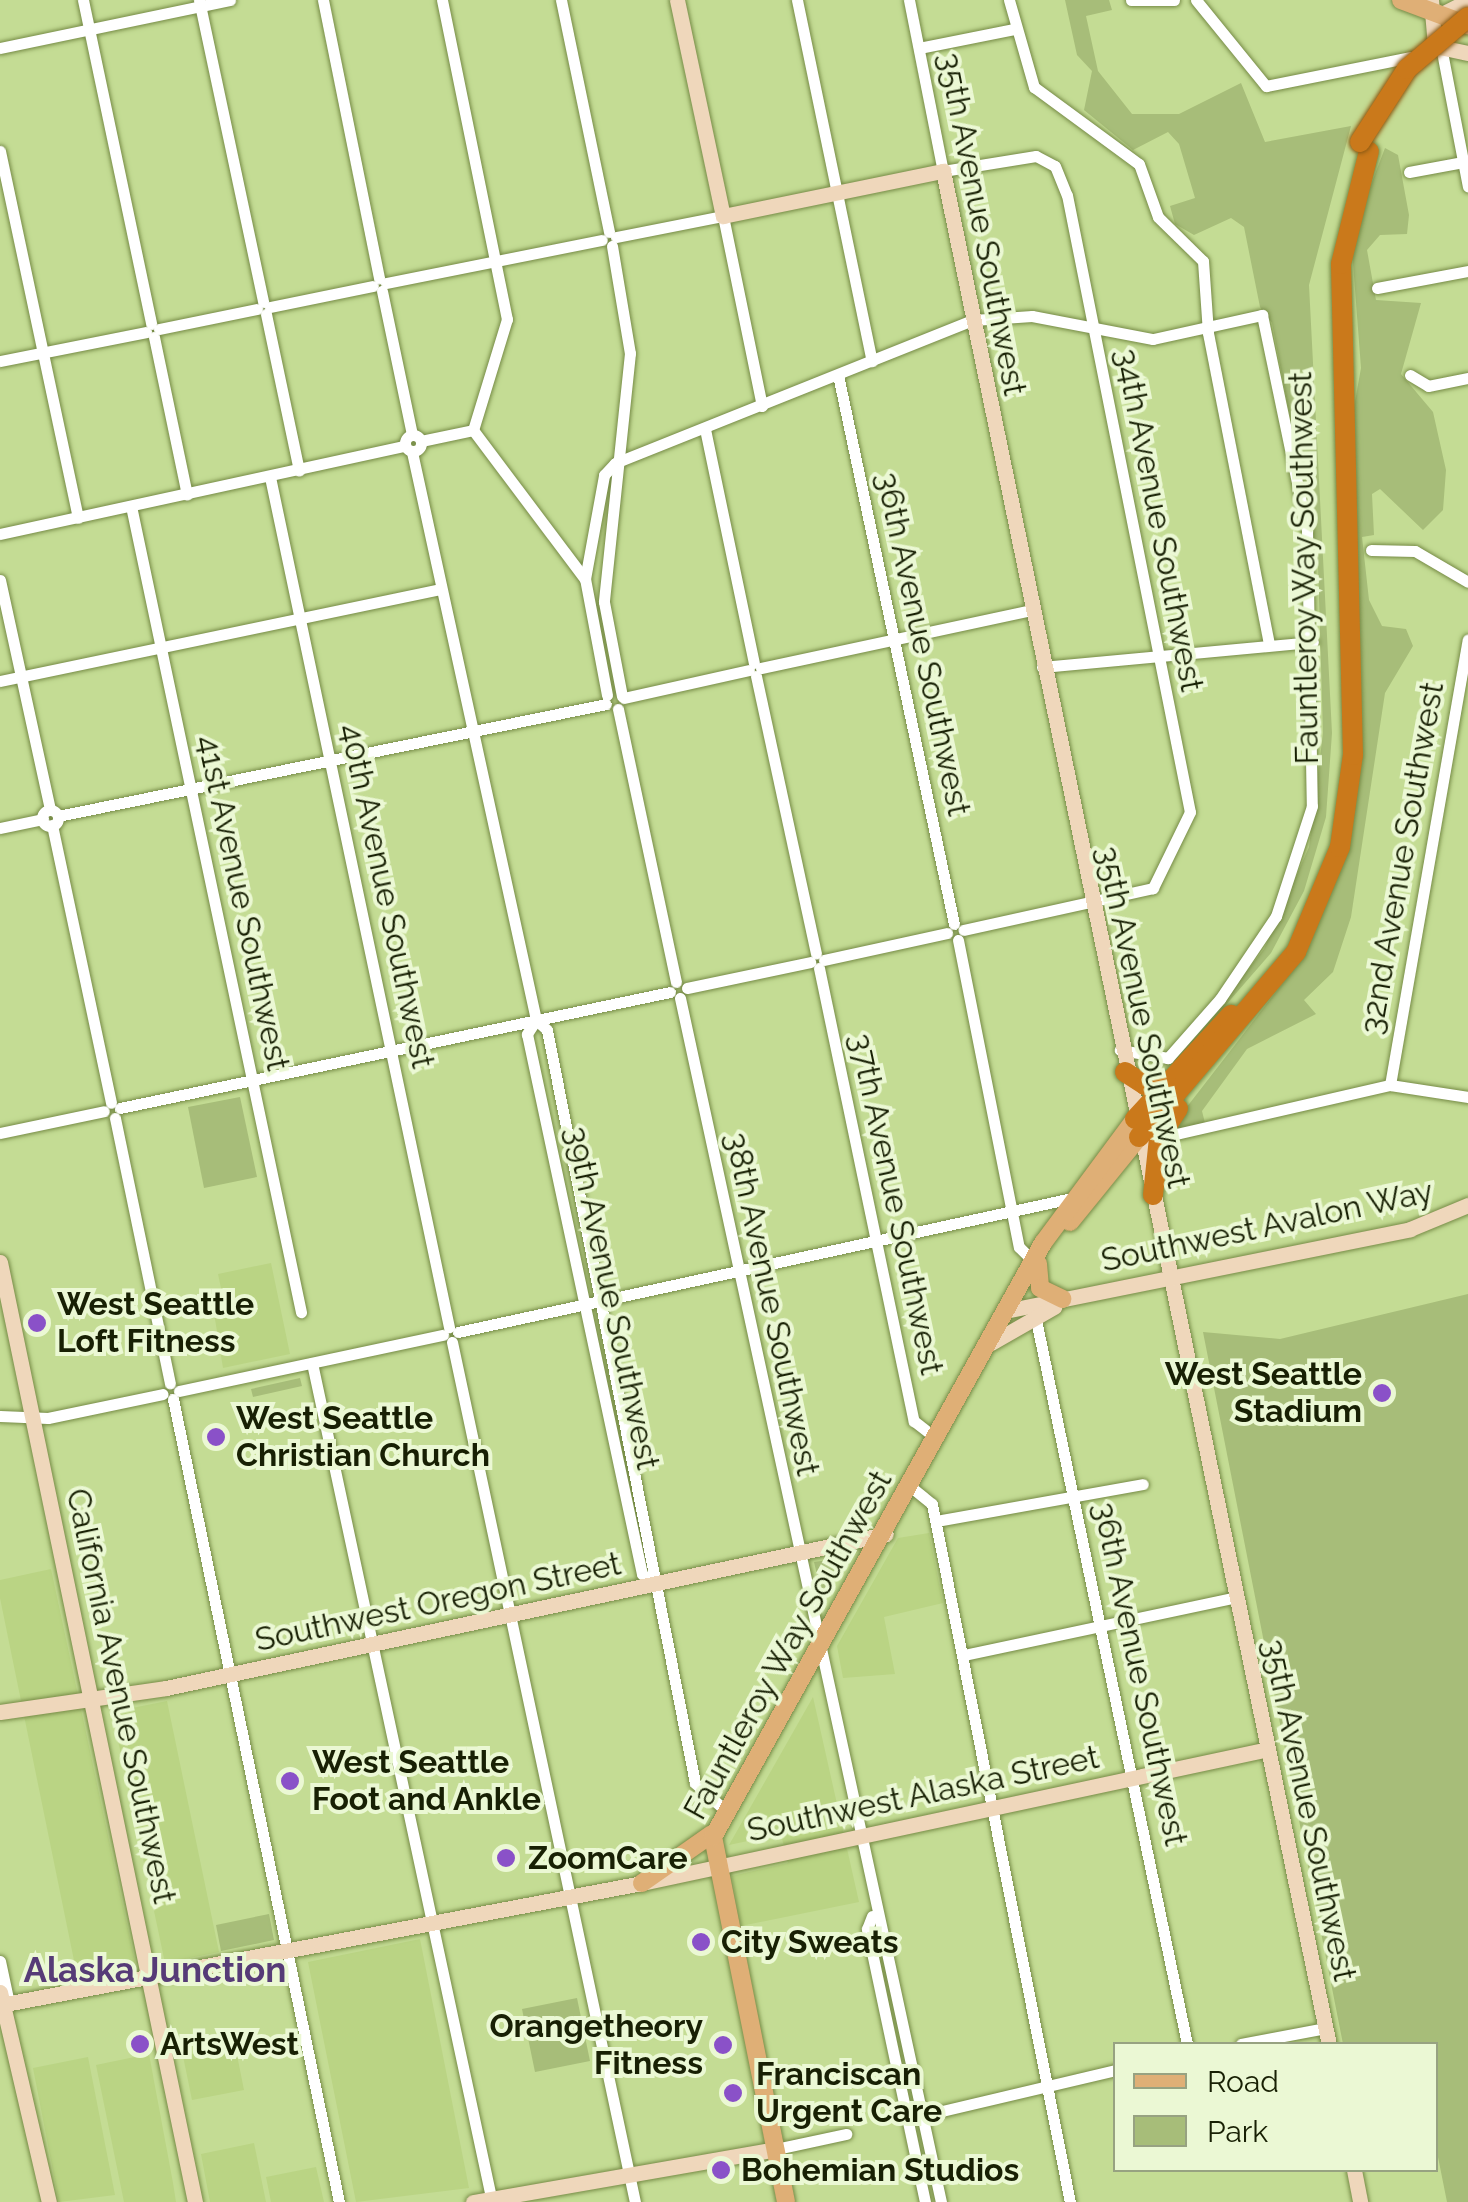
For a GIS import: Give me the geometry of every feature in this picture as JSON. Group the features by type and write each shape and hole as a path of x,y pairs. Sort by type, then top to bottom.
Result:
{"highway":[{"path":"1364,146 1407,69 1468,21"},
{"path":"1364,146 1418,76 1468,33"},
{"name":"Fauntleroy Way Southwest","path":"1144,1132 1222,1046 1306,934 1348,804 1340,277 1364,146"},
{"name":"Fauntleroy Way Southwest","path":"1144,1132 1170,1082 1286,945 1334,818 1341,717 1327,268 1364,146"},
{"path":"1125,1072 1145,1085 1170,1082"},
{"path":"1144,1132 1153,1195"}],"main road":[{"path":"1402,0 1468,21"},
{"name":"Fauntleroy Way Southwest","path":"786,2202 714,1867 716,1830 1072,1198 1144,1132"},
{"name":"Fauntleroy Way Southwest","path":"1037,1262 1144,1132"},
{"path":"1037,1262 1040,1288 1069,1298"},
{"path":"642,1883 686,1860 716,1830"}],"street":[{"path":"83,0 187,494"},
{"path":"0,48 200,3 230,0"},
{"name":"39th Avenue Southwest","path":"322,0 471,731 536,1020 547,1030 604,1300 660,1571 654,1584 695,1782 726,1811"},
{"path":"442,0 508,331 474,430"},
{"path":"561,0 630,353 615,463 604,602 615,701"},
{"path":"678,0 762,406"},
{"path":"797,0 872,362"},
{"name":"35th Avenue Southwest","path":"909,0 1089,903 1125,1072 1144,1132"},
{"path":"1008,0 1027,77 1138,164 1158,217 1203,262 1208,332 1269,645"},
{"path":"1132,0 1174,0"},
{"path":"1196,0 1251,78 1273,86 1402,62 1437,45 1468,53"},
{"path":"1468,1 1434,9 1437,45 1468,187"},
{"path":"200,3 298,471"},
{"path":"919,48 1014,29"},
{"path":"0,152 78,518"},
{"name":"34th Avenue Southwest","path":"943,172 1048,159 1067,194 1190,812 1153,888 1089,903"},
{"path":"1409,172 1463,162"},
{"path":"0,362 943,172"},
{"path":"1377,288 1468,271"},
{"name":"Fauntleroy Way Southwest","path":"1120,1050 1175,1054 1276,916 1312,806 1313,642 1308,530 1262,315 1208,332"},
{"path":"585,578 604,475 615,463 973,320 1032,316 1154,339 1208,332"},
{"path":"1410,375 1428,386 1468,378"},
{"name":"36th Avenue Southwest","path":"838,376 1020,1252 1037,1262"},
{"name":"37th Avenue Southwest","path":"704,429 914,1421 937,1438"},
{"path":"0,534 474,430"},
{"path":"474,430 585,578 615,701"},
{"name":"40th Avenue Southwest","path":"270,477 573,1896 634,2202"},
{"name":"41st Avenue Southwest","path":"131,506 301,1312"},
{"path":"1372,550 1415,552 1468,582"},
{"path":"0,580 291,1952 339,2202"},
{"path":"0,681 440,588"},
{"path":"0,828 615,701 1030,610"},
{"name":"32nd Avenue Southwest","path":"1390,1085 1468,640"},
{"path":"1042,667 1313,642"},
{"name":"38th Avenue Southwest","path":"615,701 872,1916 940,2202"},
{"path":"0,1134 1089,903"},
{"name":"39th Avenue Southwest","path":"536,1020 528,1034 642,1574 654,1584"},
{"path":"1144,1132 1218,1122 1390,1085 1468,1097"},
{"name":"35th Avenue Southwest","path":"1153,1195 1328,2036"},
{"path":"0,1416 172,1392 312,1364 1072,1198"},
{"name":"Southwest Avalon Way","path":"1010,1310 1037,1309 1069,1298 1432,1224 1468,1205"},
{"name":"California Avenue Southwest","path":"0,1262 153,1977 195,2202"},
{"name":"36th Avenue Southwest","path":"1037,1309 1187,2042"},
{"name":"Southwest Avalon Way","path":"991,1343 1037,1309"},
{"path":"312,1364 492,2200"},
{"path":"936,1521 1142,1484"},
{"path":"911,1487 928,1498 936,1521 996,1806 1070,2202"},
{"name":"Southwest Oregon Street","path":"0,1712 95,1700 232,1674 886,1534"},
{"path":"964,1654 1236,1596"},
{"name":"Southwest Alaska Street","path":"3,2000 291,1952 642,1883 1268,1748"},
{"name":"38th Avenue Southwest","path":"872,1916 868,1929 924,2202"},
{"path":"0,1961 3,2000 49,2202"},
{"path":"1263,2042 1328,2036"},
{"path":"942,2111 1113,2071"},
{"path":"473,2202 846,2134"},
{"path":"1354,2172 1360,2202"}],"shaded area":[{"path":"271,1263 290,1354 223,1368 211,1295 222,1293 218,1274"},
{"path":"929,1533 943,1603 884,1617 895,1674 843,1678 837,1646 898,1538"},
{"path":"51,1569 136,1966 78,1980 0,1598 0,1580"},
{"path":"813,1697 859,1902 741,1926 732,1876 788,1863 781,1834 729,1845"},
{"path":"167,1701 219,1952 165,1963 112,1712"},
{"path":"420,1939 469,2188 356,2202 308,1962"},
{"path":"235,2045 244,2090 192,2100 183,2056"},
{"path":"149,2054 176,2202 124,2202 96,2065"},
{"path":"88,2057 115,2195 59,2202 33,2068"},
{"path":"254,2143 266,2202 210,2202 201,2154"},
{"path":"316,2167 324,2202 271,2202 266,2177"}],"green space":[{"path":"1065,0 1109,0 1112,10 1086,16 1098,71 1132,114 1179,114 1241,83 1265,142 1351,126 1309,285 1332,733 1326,817 1304,891 1271,953 1171,1068 1264,949 1309,847 1323,733 1318,564 1272,323 1260,307 1244,227 1231,218 1194,235 1175,224 1170,206 1195,198 1179,144 1168,132 1133,150 1084,110 1092,71 1077,55"},
{"path":"1385,148 1398,155 1409,215 1407,234 1380,235 1367,250 1376,300 1421,303 1401,374 1433,412 1446,470 1443,510 1423,530 1380,489 1372,494 1374,535 1362,537 1369,600 1382,626 1406,629 1413,646 1385,693 1351,917 1333,972 1304,1000 1316,1014 1247,1049 1202,1111 1205,1123 1169,1130 1303,957 1347,849 1361,755 1354,407 1361,368 1351,237"},
{"path":"240,1097 257,1177 204,1188 188,1107"},
{"path":"1468,1294 1468,2202 1447,2202 1438,2157 1438,2042 1343,2042 1203,1332 1280,1339"},
{"path":"300,1378 302,1386 253,1397 251,1389"},
{"path":"850,1557 823,1601 814,1562"},
{"path":"269,1914 274,1940 221,1951 216,1925"},
{"path":"577,1998 590,2061 535,2072 522,2009"}],"place":[{"name":"West Seattle Loft Fitness","path":"37,1323"},
{"name":"West Seattle Stadium","path":"1382,1393"},
{"name":"West Seattle Christian Church","path":"216,1437"},
{"name":"West Seattle Foot and Ankle","path":"290,1781"},
{"name":"ZoomCare","path":"506,1858"},
{"name":"City Sweats","path":"701,1942"},
{"name":"ArtsWest","path":"140,2044"},
{"name":"Orangetheory Fitness","path":"723,2045"},
{"name":"Franciscan Urgent Care","path":"733,2093"},
{"name":"Bohemian Studios","path":"721,2170"}],"district":[{"name":"Alaska Junction","path":"155,1970"}]}
